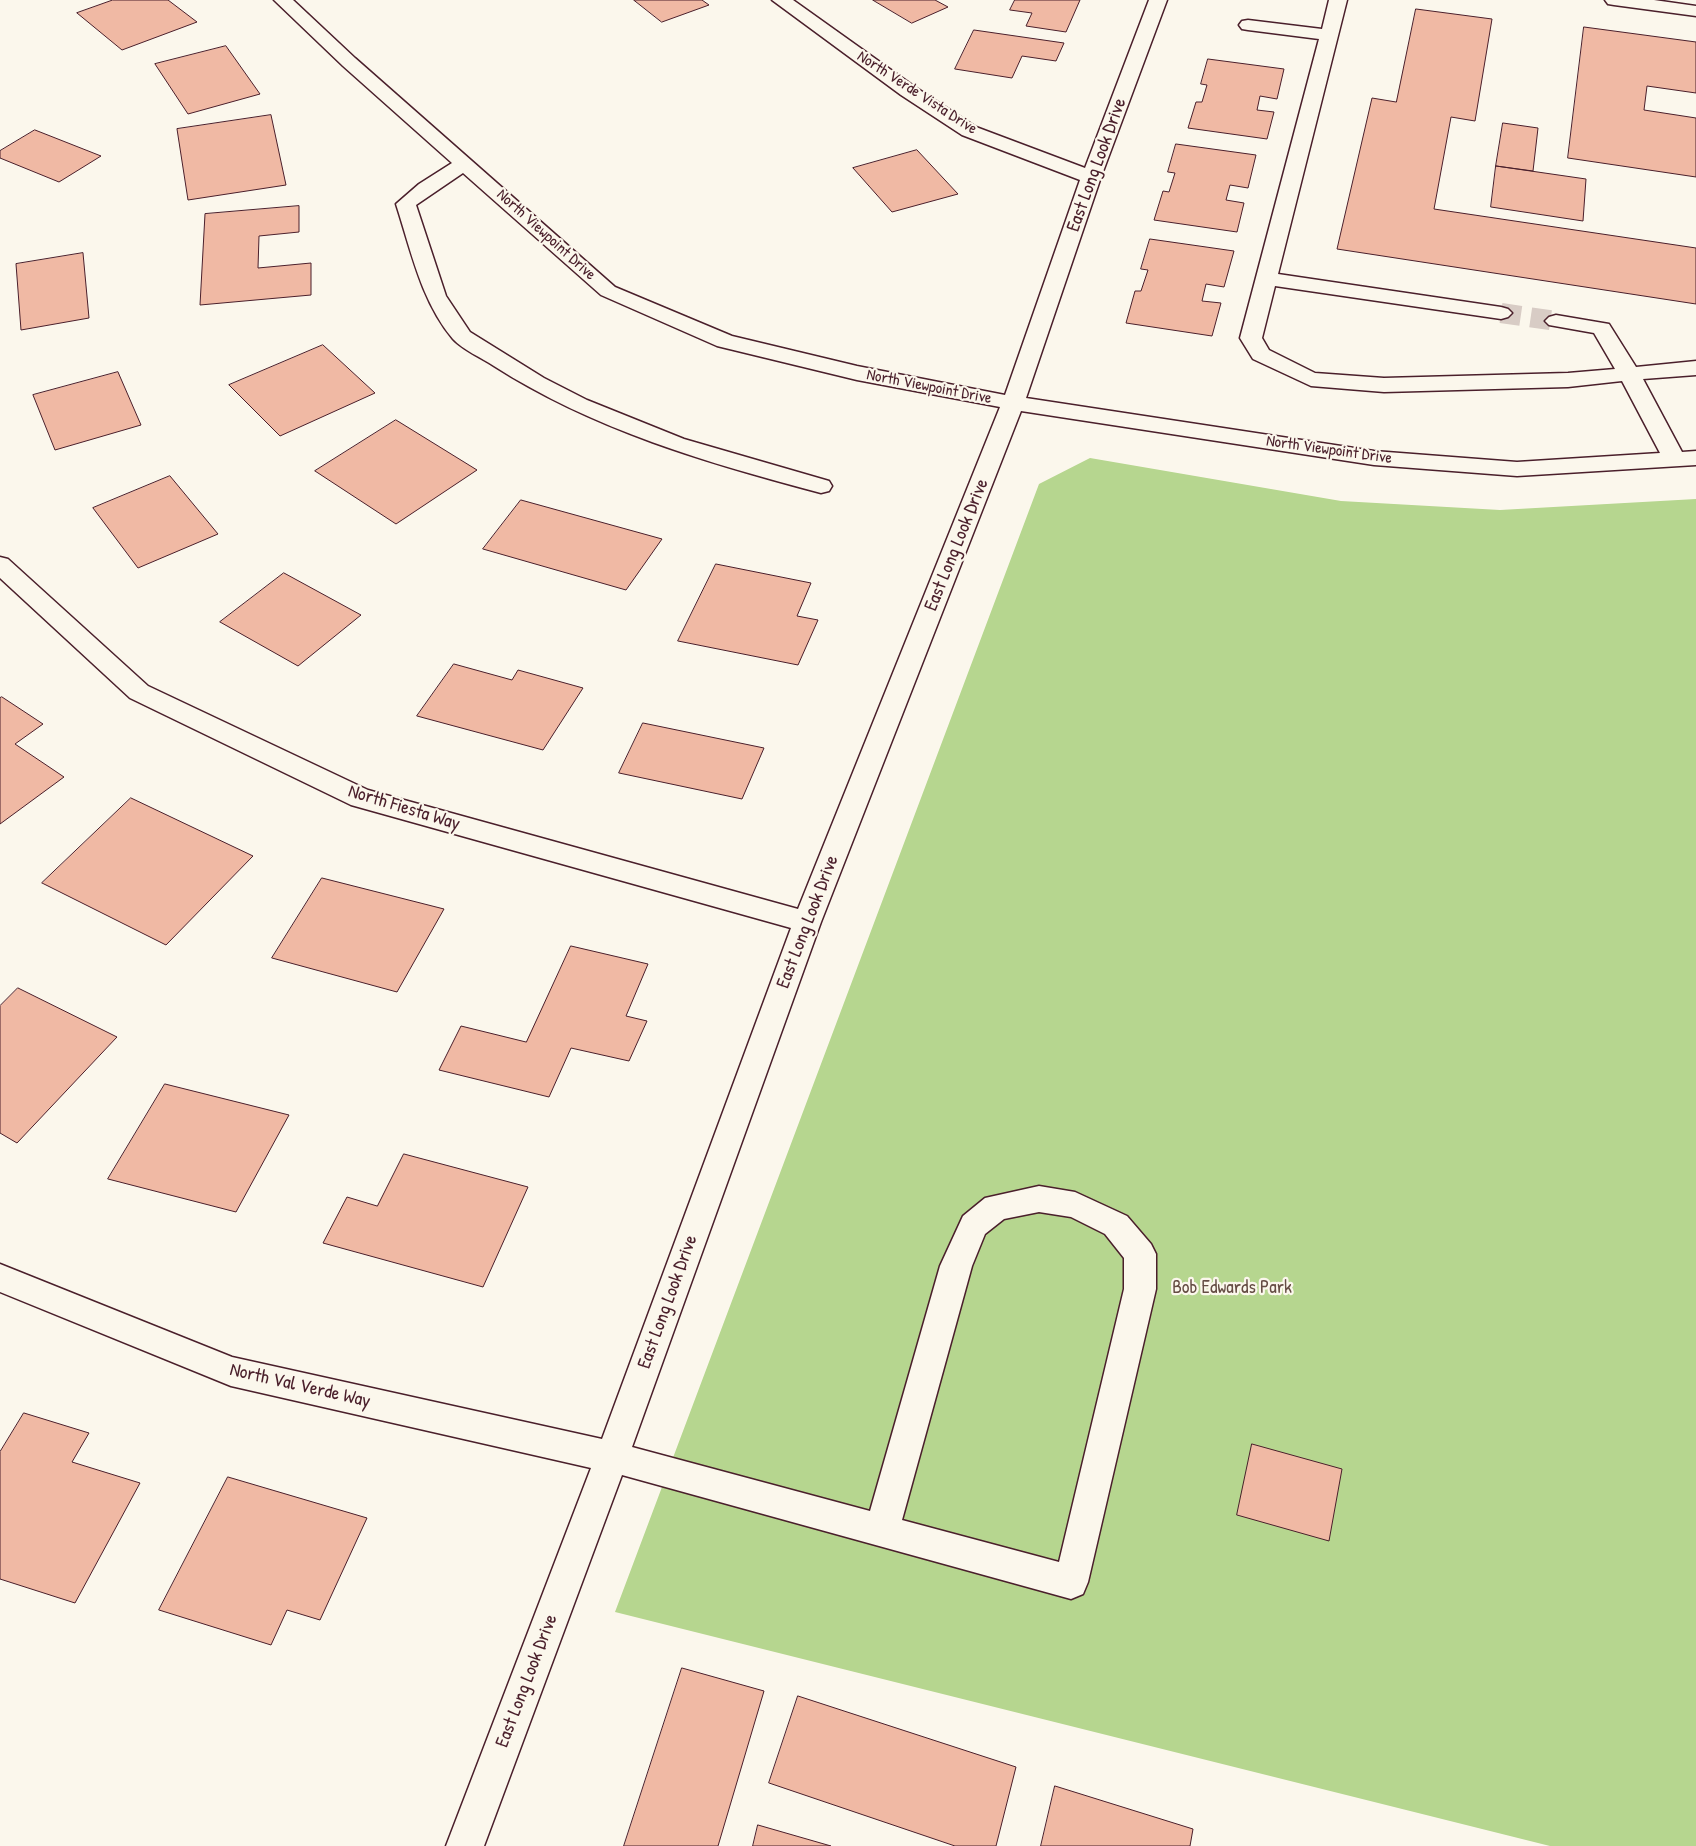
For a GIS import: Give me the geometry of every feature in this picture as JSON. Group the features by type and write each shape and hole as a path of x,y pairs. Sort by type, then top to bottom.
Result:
{"street":[{"name":"North Viewpoint Drive","path":"283,0 349,62 608,290 725,341 857,373 1014,403 1374,458 1517,469 1686,459"},
{"name":"North Verde Vista Drive","path":"781,0 908,91 969,131 1091,177"},
{"name":"East Long Look Drive","path":"465,1846 612,1457 807,922 1014,403 1091,177 1158,0"},
{"path":"1338,0 1252,338 1261,354 1310,379 1384,385 1568,380 1696,368"},
{"path":"1614,0 1696,11"},
{"path":"1248,25 1329,35"},
{"path":"465,163 426,188 406,204 436,296 462,336 529,378 579,405 676,444 821,486"},
{"path":"1266,279 1500,313"},
{"path":"1556,321 1602,328 1629,374 1686,459"},
{"name":"North Fiesta Way","path":"0,565 139,692 360,798 807,922"},
{"name":"North Val Verde Way","path":"0,1278 231,1371 612,1457 1071,1582 1140,1288 1140,1254 1116,1225 1075,1206 1039,1199 996,1208 974,1225 956,1266 882,1530"}],"green space":[{"name":"Bob Edwards Park","path":"1090,458 1341,501 1500,510 1696,499 1696,1846 1550,1846 615,1612 1039,484"}],"building":[{"path":"113,0 168,0 197,22 122,50 77,13"},
{"path":"634,0 702,0 709,5 662,22"},
{"path":"873,0 935,0 948,7 912,23"},
{"path":"1015,0 1080,0 1066,32 1026,26 1032,13 1010,10"},
{"path":"1416,9 1492,19 1475,121 1451,117 1434,209 1696,248 1696,304 1337,249 1372,98 1396,102"},
{"path":"1584,27 1696,42 1696,93 1647,86 1644,110 1696,118 1696,177 1568,158"},
{"path":"974,30 1064,43 1056,61 1022,56 1012,78 955,69"},
{"path":"226,46 260,94 188,114 155,64"},
{"path":"1208,59 1284,69 1277,99 1260,96 1257,110 1274,112 1267,139 1188,128 1196,102 1202,102 1207,85 1201,84"},
{"path":"271,115 286,185 188,200 177,129"},
{"path":"1503,123 1538,128 1533,171 1496,166"},
{"path":"35,130 101,156 59,182 0,158 0,151"},
{"path":"1176,144 1256,155 1248,188 1230,185 1226,200 1244,203 1237,232 1154,220 1163,191 1169,192 1175,173 1168,172"},
{"path":"917,150 958,194 892,212 853,168"},
{"path":"1496,166 1586,179 1583,221 1491,207"},
{"path":"299,206 299,232 259,236 258,268 311,263 311,295 200,305 205,214"},
{"path":"1150,239 1234,251 1224,287 1206,284 1202,301 1221,303 1212,336 1126,323 1135,291 1141,291 1148,270 1141,269"},
{"path":"83,253 89,318 21,330 16,264"},
{"path":"323,345 375,393 280,436 229,385"},
{"path":"118,372 141,425 55,450 33,395"},
{"path":"396,420 477,470 396,524 315,471"},
{"path":"170,476 218,534 138,568 93,508"},
{"path":"521,500 662,539 626,590 483,549"},
{"path":"716,564 811,583 797,616 818,620 798,665 678,641"},
{"path":"284,573 361,615 298,666 220,622"},
{"path":"454,664 512,680 518,670 583,688 543,750 417,716"},
{"path":"2,697 43,724 15,744 64,777 0,824 0,698"},
{"path":"643,723 764,748 742,799 619,773"},
{"path":"131,798 253,856 166,945 42,883"},
{"path":"322,878 444,909 397,992 272,958"},
{"path":"571,946 648,964 626,1016 647,1021 629,1061 571,1048 549,1097 439,1070 461,1026 526,1042"},
{"path":"18,988 117,1037 17,1143 0,1133 0,1006"},
{"path":"165,1084 289,1115 236,1212 108,1179"},
{"path":"404,1154 528,1187 483,1287 323,1243 347,1197 377,1206"},
{"path":"24,1413 89,1433 72,1462 140,1483 75,1603 0,1579 0,1452"},
{"path":"1252,1444 1342,1469 1329,1541 1237,1515"},
{"path":"228,1477 367,1518 320,1620 287,1610 271,1645 159,1610"},
{"path":"682,1668 764,1691 718,1846 624,1846"},
{"path":"798,1696 1016,1767 996,1846 955,1846 769,1783"},
{"path":"1055,1786 1193,1829 1190,1846 1041,1846"},
{"path":"758,1825 831,1846 753,1846"}],"tunnel":[{"path":"1501,313 1556,321"}]}
